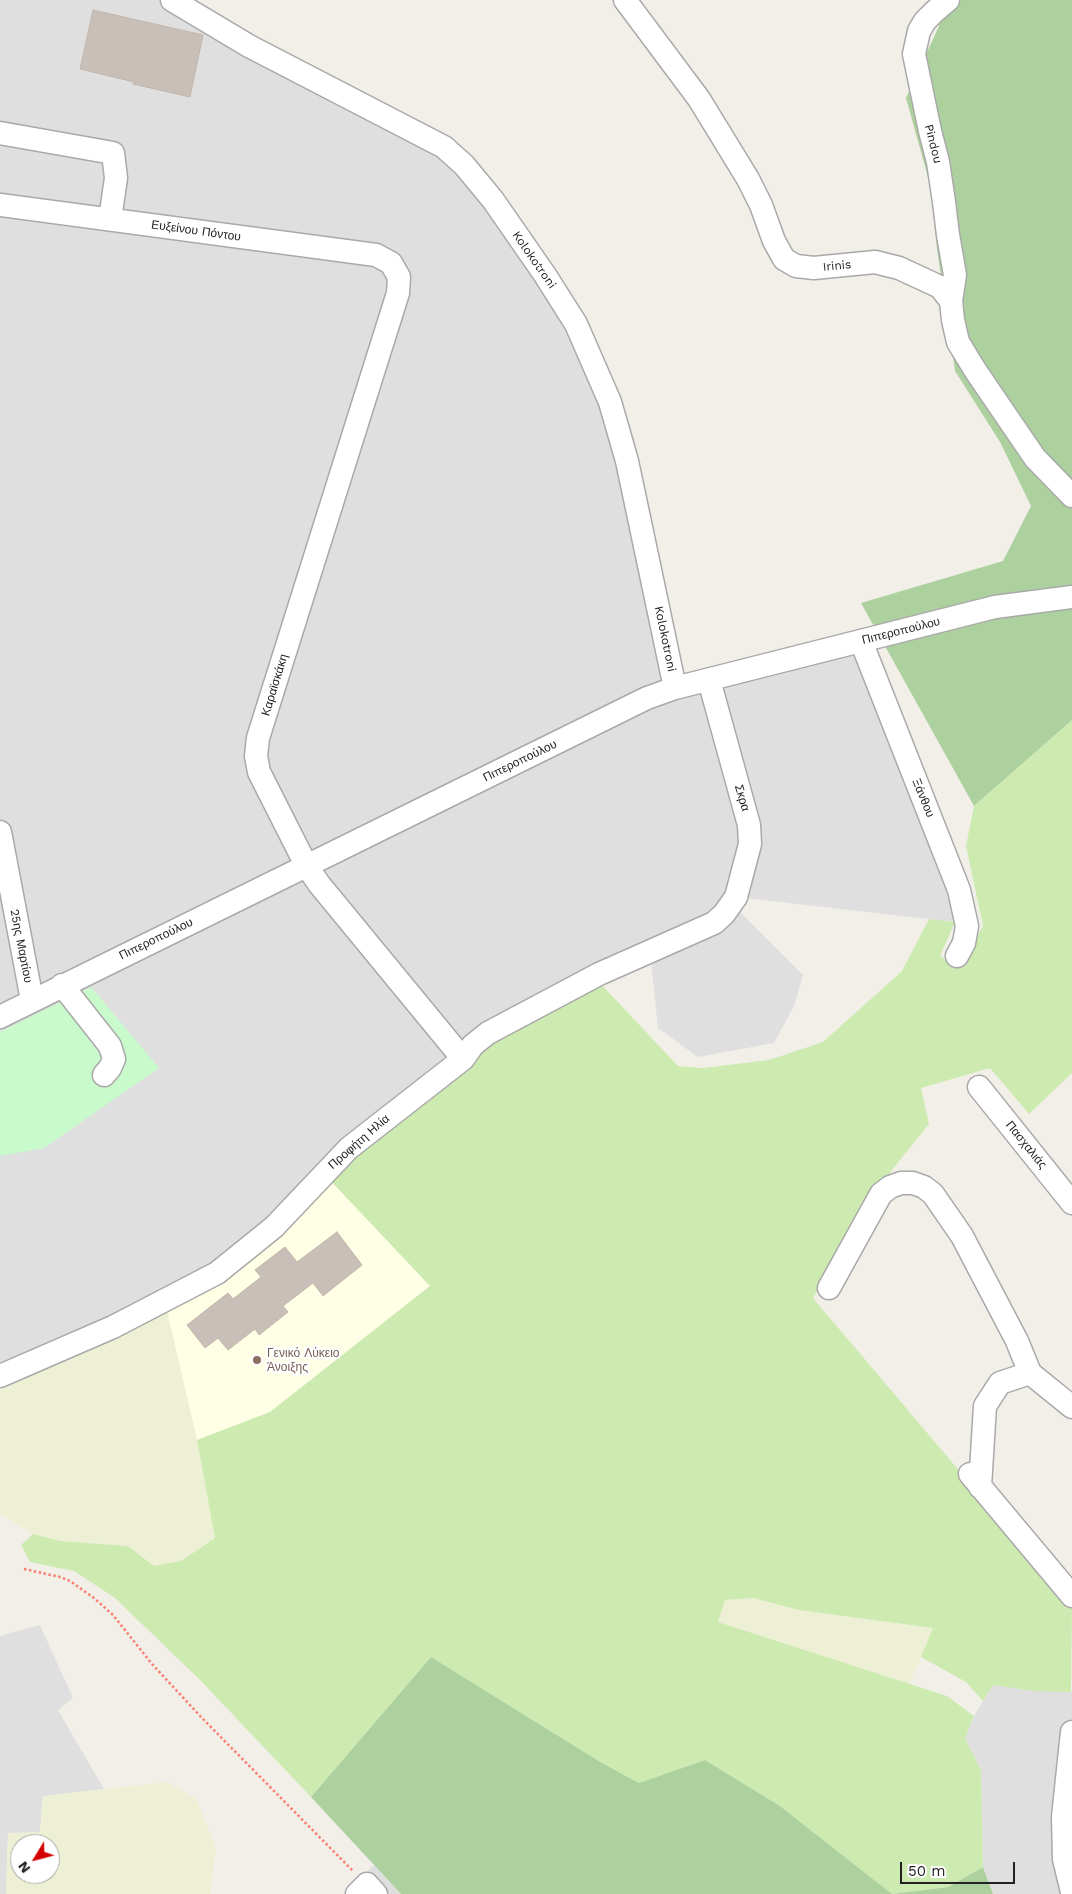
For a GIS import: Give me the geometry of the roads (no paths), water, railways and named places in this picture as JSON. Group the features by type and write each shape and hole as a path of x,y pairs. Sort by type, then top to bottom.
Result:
{"street":[{"name":"Kolokotroni","path":"172,0 256,50 444,147 464,165 493,200 576,324 610,402 629,469 675,688"},
{"name":"Irinis","path":"625,0 699,99 757,196 774,241 784,259 796,266 814,268 875,262 900,268 940,287 951,300"},
{"name":"Pindou","path":"948,0 925,21 919,31 914,54 942,186 955,274 951,300"},
{"path":"0,134 114,153 116,178 110,220"},
{"name":"Ευξείνου Πόντου","path":"0,205 376,255 391,263"},
{"name":"Καραϊσκάκη","path":"391,263 398,277 398,293 258,738 256,756 260,772 306,865 319,884 463,1059"},
{"path":"951,300 958,342 975,370 1035,458 1072,496"},
{"name":"Πιπεροπούλου","path":"0,1017 647,698 675,688 994,607 1072,597"},
{"name":"Ξάνθου","path":"861,641 959,890 967,926 964,943 957,956"},
{"name":"Σκρα","path":"709,680 749,825 750,844 736,897 724,914"},
{"name":"25ης Μαρτίου","path":"0,832 32,1000"},
{"name":"Προφήτη Ηλία","path":"0,1376 113,1327 217,1273 274,1227 349,1148 463,1059 473,1045 488,1034 599,974 714,923 724,914"},
{"path":"62,985 110,1046 114,1059 104,1075"},
{"name":"Πασχαλιάς","path":"979,1087 1072,1203"},
{"path":"828,1288 881,1194 890,1187 901,1183 921,1185 933,1194 962,1236 1017,1342 1030,1373 1072,1407"},
{"path":"1030,1373 1000,1383 985,1406 975,1480 1072,1596"},
{"path":"1072,1732 1063,1817 1064,1859 1072,1892"}],"place":[{"name":"Γενικό Λύκειο Άνοιξης","path":"257,1360"}]}
